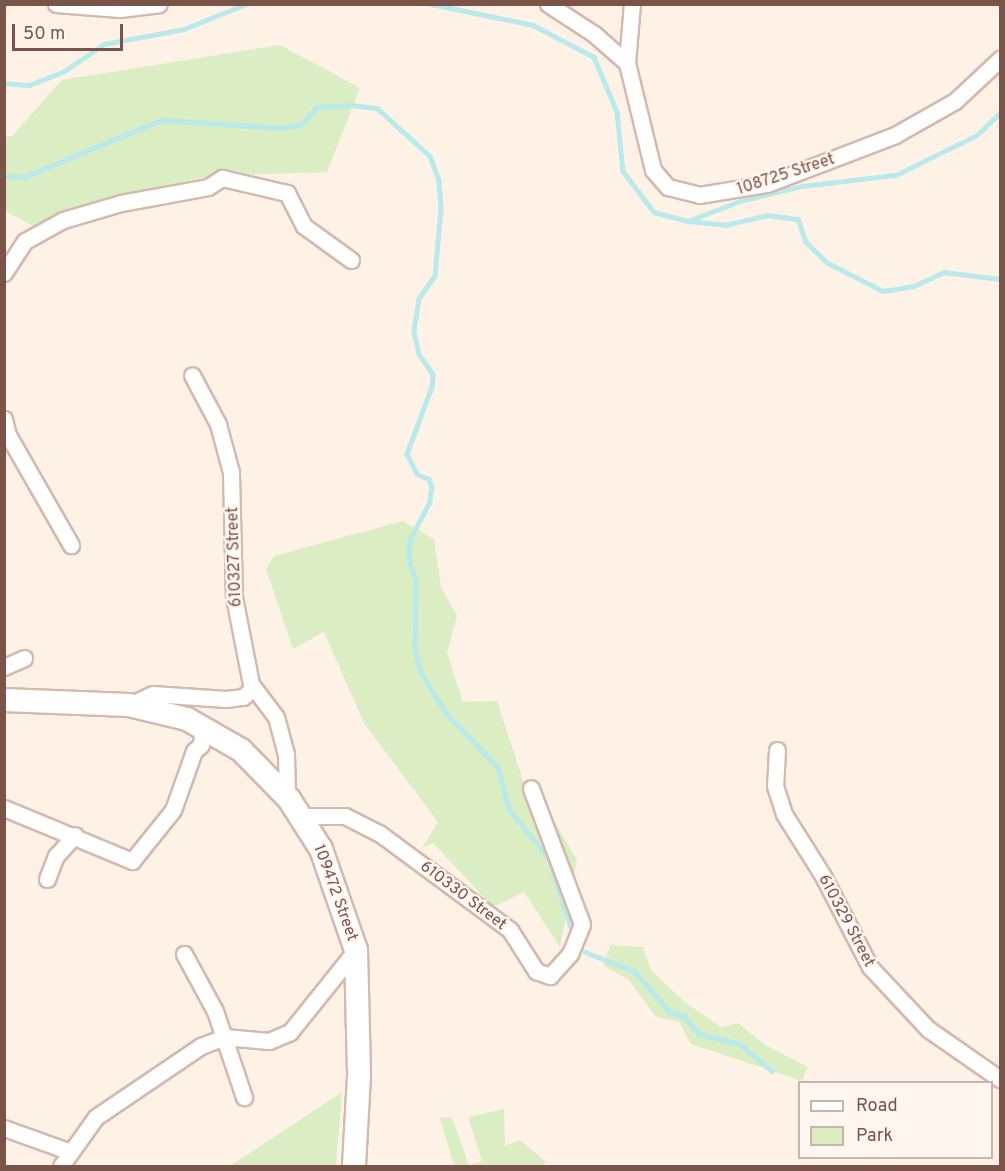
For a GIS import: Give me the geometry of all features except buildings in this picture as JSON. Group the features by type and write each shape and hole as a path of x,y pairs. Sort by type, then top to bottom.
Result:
{"street":[{"path":"56,4 120,9 159,4"},
{"path":"548,4 580,23 627,63"},
{"name":"108725 Street","path":"633,4 627,63 653,170 668,187 699,195 767,184 895,135 955,101 1000,59"},
{"path":"5,269 25,241 63,220 121,203 208,187 222,178 286,193 304,226 351,260"},
{"name":"610327 Street","path":"192,375 218,424 230,464 234,597 252,684"},
{"path":"4,419 8,435 71,545"},
{"path":"4,667 24,658"},
{"path":"129,705 153,694 240,698 250,692 252,684"},
{"path":"252,684 276,717 286,754 287,796"},
{"name":"109472 Street","path":"4,700 129,705 203,727 256,762 287,796 321,849 356,950 359,1076 354,1167"},
{"path":"4,808 75,835 132,861 173,810 194,751 201,745 203,727"},
{"name":"610329 Street","path":"777,750 775,786 784,814 823,876 870,967 928,1029 1000,1079"},
{"name":"610330 Street","path":"301,816 345,816 380,833 510,930 536,971 550,976 570,954 582,924 531,788"},
{"path":"47,879 56,856 75,835"},
{"path":"61,1167 68,1151 106,1108 201,1046 224,1037 280,1038 306,1016 356,950"},
{"path":"184,954 224,1037 244,1097"},
{"path":"4,1128 68,1151"}],"green space":[{"path":"280,45 360,88 327,172 209,176 89,204 34,226 5,211 4,137 12,136 62,80"},
{"path":"403,521 434,539 441,587 457,616 447,653 463,702 497,701 525,787 545,805 577,860 560,947 524,892 493,907 433,843 422,848 438,822 364,723 324,632 293,649 266,569 274,556"},
{"path":"610,945 643,947 651,970 686,1003 721,1027 738,1023 765,1045 808,1067 802,1081 691,1044 679,1022 656,1017 629,980 604,966"},
{"path":"342,1092 336,1166 230,1166"},
{"path":"504,1109 505,1146 520,1140 546,1162 543,1166 469,1166 482,1161 468,1117"},
{"path":"452,1117 469,1166 454,1166 440,1118"}],"waterway":[{"path":"4,83 29,85 63,72 104,44 184,29 246,4"},
{"path":"431,4 533,25 594,57 617,112 623,171 654,212 688,221 740,201 802,186 896,175 977,135 1000,113"},
{"path":"4,176 24,177 161,120 284,128 302,124 317,107 351,105 377,108 430,156 439,181 441,210 435,276 419,299 414,332 419,354 433,374 432,387 407,454 417,474 429,479 432,487 430,502 410,540 409,560 416,579 415,648 421,672 446,713 498,767 509,809 549,858 573,934"},
{"path":"689,221 725,225 768,215 798,219 806,242 828,263 883,291 914,286 944,272 1000,279"},
{"path":"585,952 634,971 670,1012 684,1016 699,1034 740,1044 772,1071"}]}
